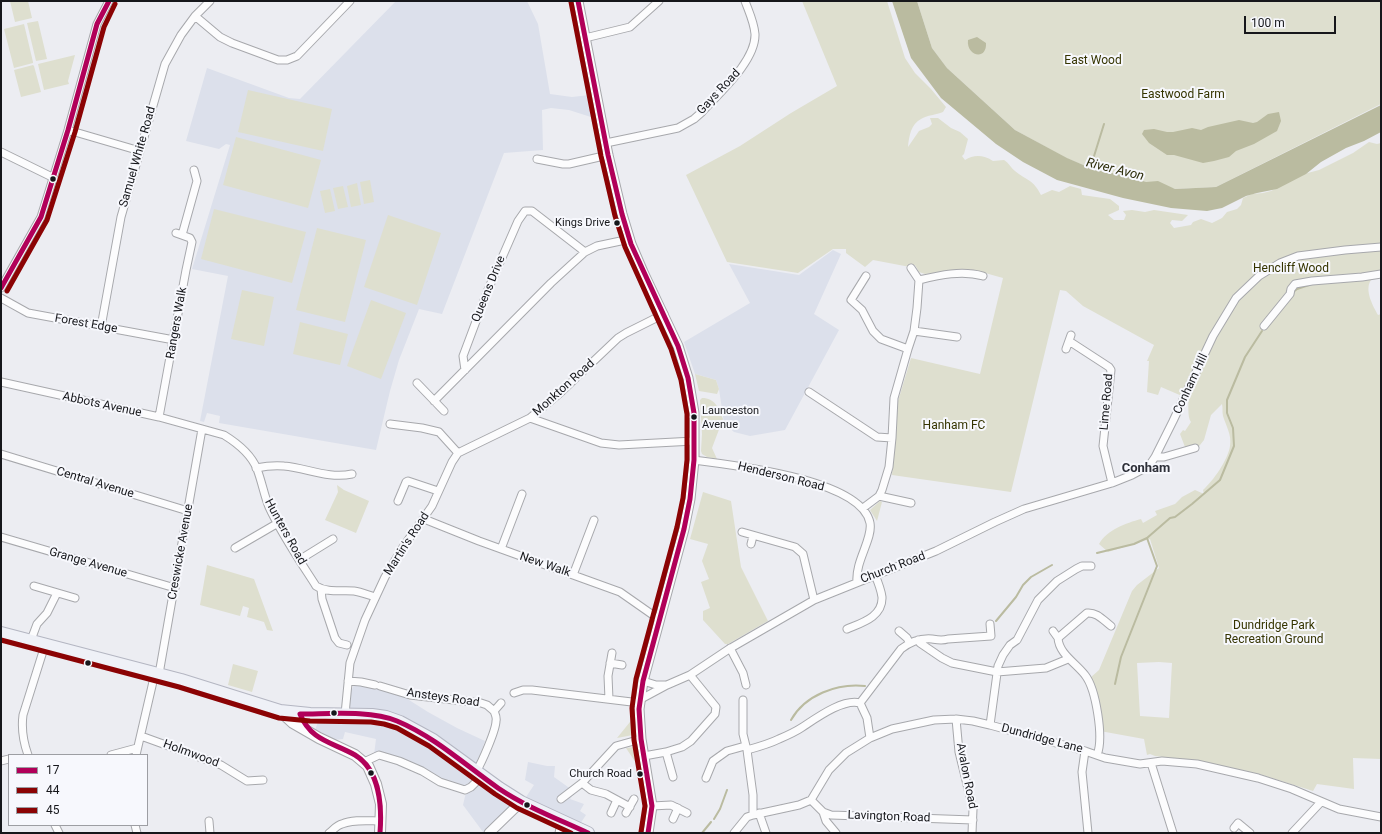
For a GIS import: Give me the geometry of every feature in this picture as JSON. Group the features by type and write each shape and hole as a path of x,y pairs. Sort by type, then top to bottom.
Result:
{"main road":[{"path":"1,633 157,674 238,697 280,711 305,714 372,715 396,720 433,740 479,774 521,802 588,833"},
{"path":"280,711 293,723 355,755 368,766 376,784 380,804 380,833"},
{"path":"305,714 308,720 309,732"}],"street":[{"path":"1,288 41,217 68,130 97,24 109,1"},
{"name":"Samuel White Road","path":"101,327 121,217 165,64 181,35 195,16 210,1"},
{"path":"195,16 220,37 232,43 278,60 287,60 297,56 349,4 350,1"},
{"path":"578,1 614,184 630,239 643,272 678,346 688,378 694,413 694,460 690,499 684,529 643,681 640,701 641,739 652,806 648,833"},
{"path":"585,38 630,28 659,1"},
{"name":"Gays Road","path":"606,143 678,128 694,119 702,112 746,63 753,47 755,34 752,18 745,1"},
{"path":"68,130 140,151"},
{"path":"1,152 54,178"},
{"path":"538,159 569,164 608,155"},
{"name":"Rangers Walk","path":"159,417 192,242 190,238 179,234 201,181 194,170"},
{"name":"Queens Drive","path":"465,370 463,356 487,292 515,227 525,211 532,211 585,252"},
{"path":"434,401 551,283 585,252 596,246 630,239"},
{"name":"Conham Hill","path":"994,522 1033,506 1112,483 1132,475 1148,466 1155,457 1173,421 1213,336 1236,298 1259,276 1280,263 1298,256 1381,247"},
{"path":"858,582 857,569 871,527 868,514 863,508 878,496 882,490 889,467 894,398 914,331 918,308 919,280 911,268"},
{"path":"919,280 933,276 964,272 983,276"},
{"path":"1264,326 1290,294 1291,289 1295,284 1381,274"},
{"path":"866,276 851,300 862,310 874,331 882,339 908,349"},
{"name":"Forest Edge","path":"1,298 28,313 174,340"},
{"name":"Monkton Road","path":"458,454 530,418 560,393 618,338 664,314"},
{"path":"914,331 957,337"},
{"name":"Lime Road","path":"1066,349 1070,338 1109,367 1110,370 1103,446 1112,483"},
{"name":"Abbots Avenue","path":"1,382 159,417 202,429"},
{"path":"417,383 444,411"},
{"path":"809,392 877,437 892,438"},
{"path":"530,418 601,443 619,445 694,441"},
{"path":"390,424 422,428 439,432 458,454"},
{"name":"Hunters Road","path":"202,429 224,435 232,439 248,455 256,468 269,507 299,560 316,586 321,589 322,599 335,638 339,643 347,645"},
{"name":"Creswicke Avenue","path":"137,751 157,674 175,588 202,429"},
{"path":"1155,457 1164,457 1195,448"},
{"name":"Central Avenue","path":"1,454 188,511"},
{"name":"Martin's Road","path":"345,714 350,663 355,645 375,597 385,576 403,547 432,506 452,462 458,454"},
{"name":"Henderson Road","path":"694,460 768,471 808,481 846,495 863,508"},
{"path":"256,468 267,466 284,466 327,475 339,476 352,474"},
{"path":"398,501 406,482 410,481 438,491"},
{"path":"501,549 522,494"},
{"path":"878,496 907,500"},
{"name":"New Walk","path":"424,519 624,594 660,620"},
{"path":"573,575 594,520"},
{"name":"Church Road","path":"640,701 667,685 690,675 730,648 814,600 936,551 994,522"},
{"path":"235,548 278,523"},
{"path":"742,532 795,547 800,550 803,554 814,600"},
{"path":"751,544 754,536"},
{"name":"Grange Avenue","path":"1,537 175,588"},
{"path":"299,560 332,539"},
{"path":"990,725 997,672 1003,655 1010,645 1017,640 1038,600 1057,581 1082,566 1091,566"},
{"path":"846,629 870,619 879,609 882,598 876,575"},
{"path":"34,586 75,598"},
{"path":"321,589 356,591 375,597"},
{"path":"30,640 37,624 47,613 57,593"},
{"path":"1058,638 1087,613 1096,614 1111,626"},
{"path":"860,703 901,648 909,642 930,639 942,641 948,639 991,636 990,624"},
{"path":"899,631 907,638 909,642"},
{"path":"1053,631 1058,638 1058,644 1068,659 1085,675 1092,688 1097,706 1100,748 1097,755"},
{"path":"918,640 952,664 997,672 1046,668 1068,659"},
{"path":"25,754 22,737 22,724 45,645"},
{"path":"730,648 743,673 746,685"},
{"path":"609,698 608,676 612,653"},
{"path":"610,663 622,665"},
{"path":"644,756 682,747 691,741 715,714 716,707 690,675"},
{"name":"Ansteys Road","path":"348,681 361,682 410,695 481,703 494,711 501,703"},
{"path":"643,681 656,685 667,685"},
{"path":"514,693 527,690 640,701"},
{"path":"743,700 743,734 756,814 766,833"},
{"path":"706,778 713,761 727,752 778,740 800,729 817,717 836,708 855,702 860,703"},
{"path":"860,703 867,718 870,738"},
{"path":"364,762 379,755 399,761 422,771 440,782 465,790 471,787 479,774 496,725 494,711"},
{"name":"Dundridge Lane","path":"811,800 829,770 846,753 870,738 892,729 934,720 956,719 990,725 1106,758 1140,764 1151,764 1162,761 1197,764 1258,778 1292,789 1348,812 1381,817"},
{"name":"Avalon Road","path":"956,719 959,752 973,809 972,833"},
{"name":"Holmwood","path":"140,736 222,765 246,782 262,780"},
{"path":"560,800 582,783 616,746 641,739"},
{"path":"118,754 137,751"},
{"path":"1085,751 1082,772 1088,833"},
{"path":"666,752 674,777"},
{"path":"1151,764 1173,833"},
{"path":"582,783 591,790 606,794 617,800 628,810 634,799"},
{"path":"611,813 617,800"},
{"path":"734,833 748,817 799,805 811,800 823,812 826,821 836,833"},
{"path":"489,833 521,802"},
{"path":"1292,833 1321,802"},
{"path":"652,806 672,805 687,813"},
{"path":"673,819 678,808"},
{"name":"Lavington Road","path":"823,812 831,815 973,820"},
{"path":"559,833 562,820"},
{"path":"329,833 340,824 344,823 381,821"},
{"path":"209,822 210,833"},
{"path":"1238,824 1250,833"}],"shaded area":[{"path":"396,1 527,1 538,24 550,94 572,97 590,95 594,118 569,110 551,108 542,110 543,150 504,153 442,314 419,309 399,360 376,450 219,423 220,416 207,413 204,422 200,421 228,276 192,269 230,145 226,144 219,149 186,141 207,68 289,98 300,99"},
{"path":"892,1 917,1 932,48 947,68 1015,130 1067,158 1095,170 1128,176 1146,182 1158,181 1175,189 1216,187 1381,105 1381,132 1346,148 1321,162 1306,174 1277,189 1246,196 1222,208 1207,211 1171,208 1123,198 1057,180 1023,162 996,144 941,98 911,58"},
{"path":"977,37 986,43 985,49 980,54 973,53 968,45 968,40"},
{"path":"1279,112 1281,121 1277,131 1254,144 1236,151 1229,157 1203,163 1174,155 1167,155 1149,143 1142,134 1144,130 1154,129 1167,132 1192,128 1201,130 1239,120 1253,123 1257,122 1268,114"},
{"path":"833,250 841,254 814,314 839,330 785,430 750,436 734,432 724,423 719,389 716,380 695,374 684,342 750,303 729,264 799,275"},
{"path":"354,685 369,686 403,695 428,712 485,741 474,774 512,805 501,817 483,832 463,805 467,788 435,779 374,755 376,739 345,732 343,739 333,740 314,733 319,719 349,719 351,691"},
{"path":"528,762 555,766 554,777 575,792 570,799 584,804 580,811 586,815 580,824 536,804 526,797 534,785 525,780"}],"green space":[{"path":"10,1 28,1 32,18 15,22"},
{"path":"802,1 887,1 905,58 915,73 946,107 943,112 923,118 915,124 910,135 908,147 919,131 929,127 932,124 930,118 938,118 968,139 964,154 962,156 965,160 979,156 986,157 993,161 1004,160 1015,171 1032,183 1041,195 1052,190 1059,192 1070,186 1081,189 1082,195 1110,199 1119,206 1119,210 1108,215 1114,220 1124,220 1126,215 1123,211 1132,210 1145,212 1154,210 1188,215 1182,221 1172,220 1170,223 1174,228 1191,225 1193,222 1201,219 1212,223 1222,218 1227,212 1237,209 1241,205 1243,198 1252,194 1271,191 1304,174 1319,170 1353,153 1369,142 1377,144 1381,143 1381,272 1371,280 1368,288 1370,298 1378,315 1381,314 1381,759 1353,758 1354,789 1317,784 1313,791 1259,774 1193,761 1150,754 1147,755 1144,739 1100,731 1090,678 1099,670 1132,591 1137,585 1159,568 1150,539 1108,552 1099,544 1102,539 1117,528 1141,519 1143,523 1157,515 1155,511 1175,504 1182,497 1195,490 1204,494 1203,490 1220,470 1229,452 1230,446 1229,434 1223,416 1222,404 1211,415 1204,440 1196,450 1179,452 1185,447 1180,434 1183,430 1185,431 1191,422 1188,397 1161,387 1158,395 1147,392 1149,361 1147,361 1154,345 1083,306 1066,291 1060,290 1011,492 892,475 898,401 911,358 980,374 1003,278 965,269 925,274 919,272 915,265 910,267 873,260 865,267 846,253 846,249 833,249 798,273 727,262 686,175 740,146 791,113 837,86","holes":["1137,663 1172,663 1169,718 1140,716"]},
{"name":"Eastwood Farm","path":"917,1 1381,1 1381,104 1216,187 1175,189 1095,170 1066,158 1015,130 947,68 932,48"},
{"path":"38,21 47,59 36,61 27,23"},
{"path":"24,24 33,63 14,68 4,29"},
{"path":"75,55 68,81 69,84 44,90 38,64"},
{"path":"33,65 41,92 21,97 14,70"},
{"path":"248,90 332,109 323,151 238,132"},
{"path":"236,137 321,160 308,208 223,185"},
{"path":"370,180 374,202 364,204 360,182"},
{"path":"357,183 361,205 351,207 347,186"},
{"path":"343,186 348,207 338,209 333,188"},
{"path":"330,189 335,211 325,213 320,191"},
{"path":"214,209 306,232 292,283 201,259"},
{"path":"388,215 441,233 417,305 364,287"},
{"path":"317,228 366,240 345,322 296,310"},
{"path":"242,290 274,297 264,346 231,339"},
{"path":"371,300 406,313 381,379 347,366"},
{"path":"300,322 348,334 340,365 293,354"},
{"path":"695,374 716,380 719,389 717,394 699,391"},
{"path":"702,398 706,398 716,404 723,419 712,448 717,459 707,457 702,454 701,451 702,434 700,400"},
{"path":"337,485 344,490 369,501 356,533 325,520 338,492"},
{"path":"703,492 731,501 741,567 768,621 728,644 725,644 703,620 703,611 710,608 701,582 709,579 702,561 708,544 690,539"},
{"path":"880,501 882,502 877,521 870,510"},
{"path":"207,565 254,579 273,631 267,630 264,622 247,617 249,608 243,606 240,616 200,605"},
{"path":"233,664 258,671 252,692 228,685"},
{"path":"634,717 633,735 617,738"},
{"path":"626,748 637,748 642,772"}],"waterway":[{"name":"River Avon","path":"1090,169 1104,124"},
{"path":"1292,293 1297,289 1309,285"},
{"path":"1097,553 1134,544 1147,538 1170,518 1175,517 1192,504 1220,480 1234,446 1233,428 1227,413 1227,400 1245,357 1262,331"},
{"path":"1115,684 1121,657 1157,566 1147,538"},
{"path":"996,621 1016,597 1023,585 1031,577 1052,565"},
{"path":"791,720 797,711 813,697 823,692 844,687 865,686"},
{"path":"714,819 720,809 727,790"},
{"path":"702,833 711,822"}],"transit line":[{"name":"17","path":"1,288 41,217 68,130 97,24 109,1"},
{"name":"17","path":"578,1 608,155 622,214 631,244 678,346 688,378 694,413 694,460 690,499 684,529 643,681 639,709 641,739 652,806 648,833"},
{"name":"44","path":"571,2 601,156 615,216 625,247 671,349 681,380 687,414 687,460 683,498 677,527 636,679 632,708 634,740 645,806 641,832"},
{"name":"44","path":"7,291 47,220 75,132 104,27 115,4"},
{"name":"45","path":"1,640 179,687 279,718 310,721 371,722 397,728 429,746 495,794 517,808 571,833"},
{"name":"17","path":"380,833 380,801 378,790 370,770 355,755 323,740 316,735 310,730 300,714 362,714 375,715 397,721 437,743 509,795 588,833"}],"place":[{"name":"Kings Drive","path":"617,223"},
{"name":"Launceston Avenue","path":"694,417"},
{"name":"Church Road","path":"640,774"}],"district":[{"name":"Conham","path":"1146,469"}],"park label":[{"name":"East Wood","path":"1093,61"},
{"name":"Hencliff Wood","path":"1291,269"},
{"name":"Hanham FC","path":"954,426"},
{"name":"Dundridge Park Recreation Ground","path":"1274,633"}]}
